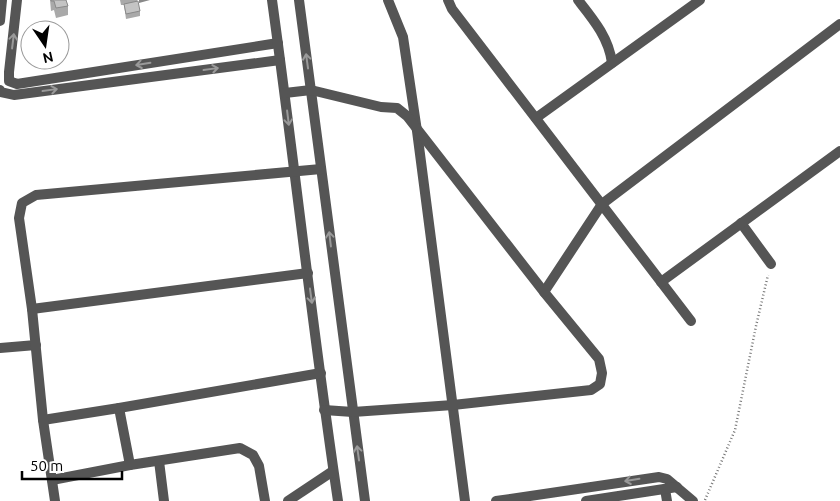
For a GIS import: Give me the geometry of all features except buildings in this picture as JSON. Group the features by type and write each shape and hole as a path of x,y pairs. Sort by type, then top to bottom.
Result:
{"street":[{"path":"0,21 2,0"},
{"path":"17,0 9,81 17,84 278,43"},
{"path":"272,0 321,373 324,410 338,501"},
{"path":"299,0 365,501"},
{"path":"388,0 403,37 465,501"},
{"path":"448,0 452,9 691,321"},
{"path":"578,0 603,34 610,49 612,63"},
{"path":"536,118 700,0"},
{"path":"544,292 602,204 840,24"},
{"path":"0,90 14,95 280,60"},
{"path":"285,93 311,90 381,107 397,108 407,116 544,292 599,359 602,373 600,384 591,390 453,405 353,412 324,410"},
{"path":"661,282 840,151"},
{"path":"55,501 43,420 32,309 19,218 22,203 36,195 321,169"},
{"path":"741,223 771,264"},
{"path":"32,309 308,273"},
{"path":"0,348 36,345"},
{"path":"43,420 321,373"},
{"path":"119,408 130,465"},
{"path":"52,480 130,465 240,448 253,455 259,466 265,501"},
{"path":"159,461 164,501"},
{"path":"288,501 333,471"},
{"path":"496,501 648,478 667,479 692,501"},
{"path":"586,501 678,487"},
{"path":"665,489 667,501"}],"path":[{"path":"704,501 735,430 756,326 771,264"}]}
